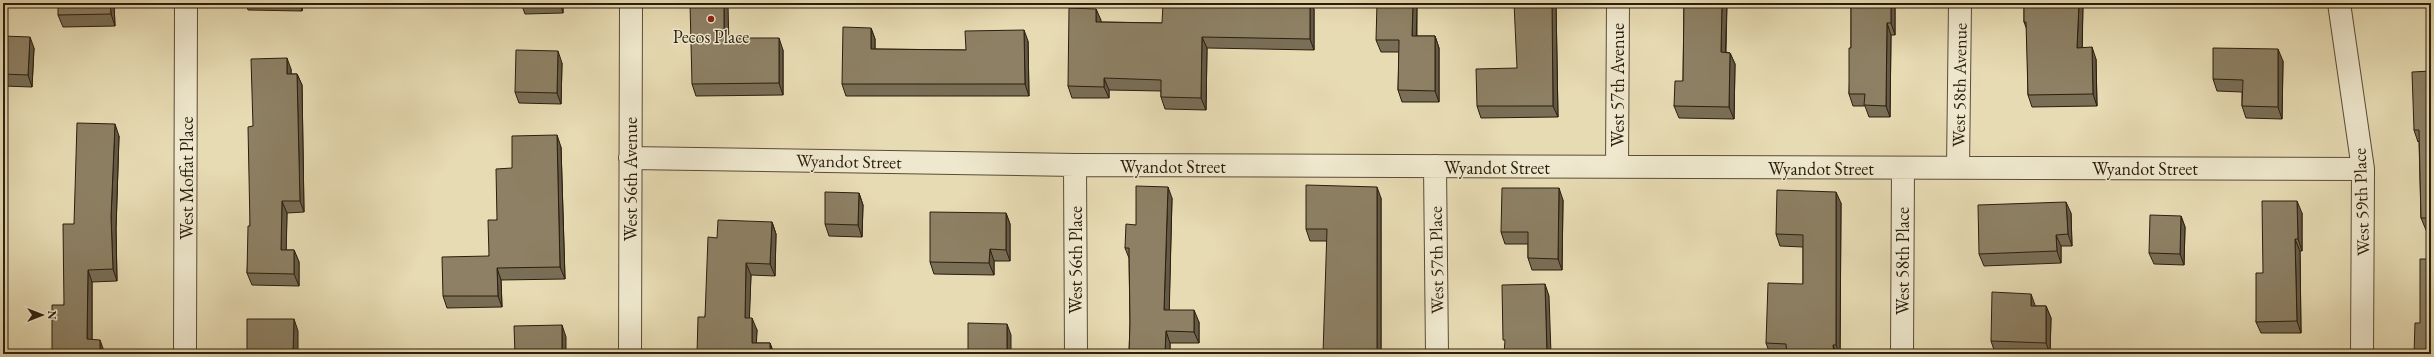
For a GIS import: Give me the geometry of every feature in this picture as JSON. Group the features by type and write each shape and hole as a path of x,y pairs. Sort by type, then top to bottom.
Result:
{"street":[{"name":"West Moffat Place","path":"185,354 186,3"},
{"name":"West 56th Avenue","path":"630,354 631,3"},
{"name":"West 57th Avenue","path":"1617,167 1618,3"},
{"name":"West 58th Avenue","path":"1958,168 1960,3"},
{"name":"West 59th Place","path":"2339,3 2363,169 2362,354"},
{"name":"Wyandot Street","path":"630,158 1075,165 2363,169"},
{"name":"West 56th Place","path":"1075,165 1076,354"},
{"name":"West 57th Place","path":"1435,166 1437,354"},
{"name":"West 58th Place","path":"1902,354 1903,168"}],"building":[{"path":"58,3 110,3 111,14 58,15"},
{"path":"690,3 724,3 724,38 779,38 779,83 692,84"},
{"path":"1163,3 1310,3 1310,39 1202,37 1201,98 1161,97 1161,80 1104,78 1104,87 1068,86 1069,8 1096,9 1096,22 1162,23"},
{"path":"1377,3 1413,3 1412,36 1435,36 1435,91 1398,90 1399,40 1376,40"},
{"path":"1514,3 1552,3 1553,106 1477,106 1476,69 1517,68"},
{"path":"1684,3 1722,3 1721,52 1730,53 1729,107 1674,106 1675,81 1683,81"},
{"path":"1851,3 1891,3 1891,23 1887,23 1886,106 1864,105 1865,94 1849,94"},
{"path":"2024,3 2079,3 2077,48 2092,47 2093,94 2028,95"},
{"path":"843,27 871,28 871,49 966,50 965,31 1024,30 1025,84 842,84"},
{"path":"3,36 30,37 28,75 3,74"},
{"path":"2213,48 2278,49 2278,107 2242,106 2243,80 2213,79"},
{"path":"516,50 558,51 557,93 515,92"},
{"path":"287,58 287,74 297,74 300,201 282,201 281,250 294,250 294,274 247,273 248,226 250,226 248,127 253,126 251,59"},
{"path":"2431,71 2431,218 2421,218 2419,130 2414,130 2412,72"},
{"path":"77,123 115,124 111,217 113,269 88,270 87,339 100,340 100,354 52,354 52,305 64,305 63,224 74,224"},
{"path":"557,135 560,267 497,268 498,296 443,296 442,257 489,256 488,220 497,220 496,169 512,168 512,136"},
{"path":"1306,185 1377,187 1377,354 1323,354 1327,229 1306,229"},
{"path":"1136,186 1168,187 1164,310 1194,310 1194,332 1166,331 1165,354 1129,354 1129,248 1125,248 1126,224 1136,225"},
{"path":"1502,188 1559,188 1558,259 1528,258 1528,232 1501,232"},
{"path":"1777,190 1836,192 1836,345 1833,345 1834,354 1787,354 1786,344 1766,343 1768,283 1803,284 1803,235 1776,234"},
{"path":"825,192 859,193 858,225 825,224"},
{"path":"2262,201 2297,201 2298,239 2295,239 2297,321 2256,322 2256,273 2263,273"},
{"path":"2066,202 2068,234 2056,235 2057,251 1979,254 1978,205"},
{"path":"930,212 1006,213 1006,250 990,249 989,263 930,262"},
{"path":"2150,215 2181,216 2180,254 2149,253"},
{"path":"718,220 772,222 770,264 746,263 745,318 752,318 752,343 770,343 770,354 697,354 698,317 705,317 708,237 717,238"},
{"path":"2420,259 2431,259 2431,354 2414,354 2415,323 2420,323"},
{"path":"1545,284 1547,354 1504,354 1505,340 1503,340 1502,285"},
{"path":"1992,292 2031,294 2031,306 2046,306 2046,343 1991,341"},
{"path":"247,319 294,319 293,354 247,354"},
{"path":"968,323 1007,324 1007,354 968,354"},
{"path":"562,325 562,354 515,354 514,326"}],"place":[{"name":"Pecos Place","path":"711,19"}]}
